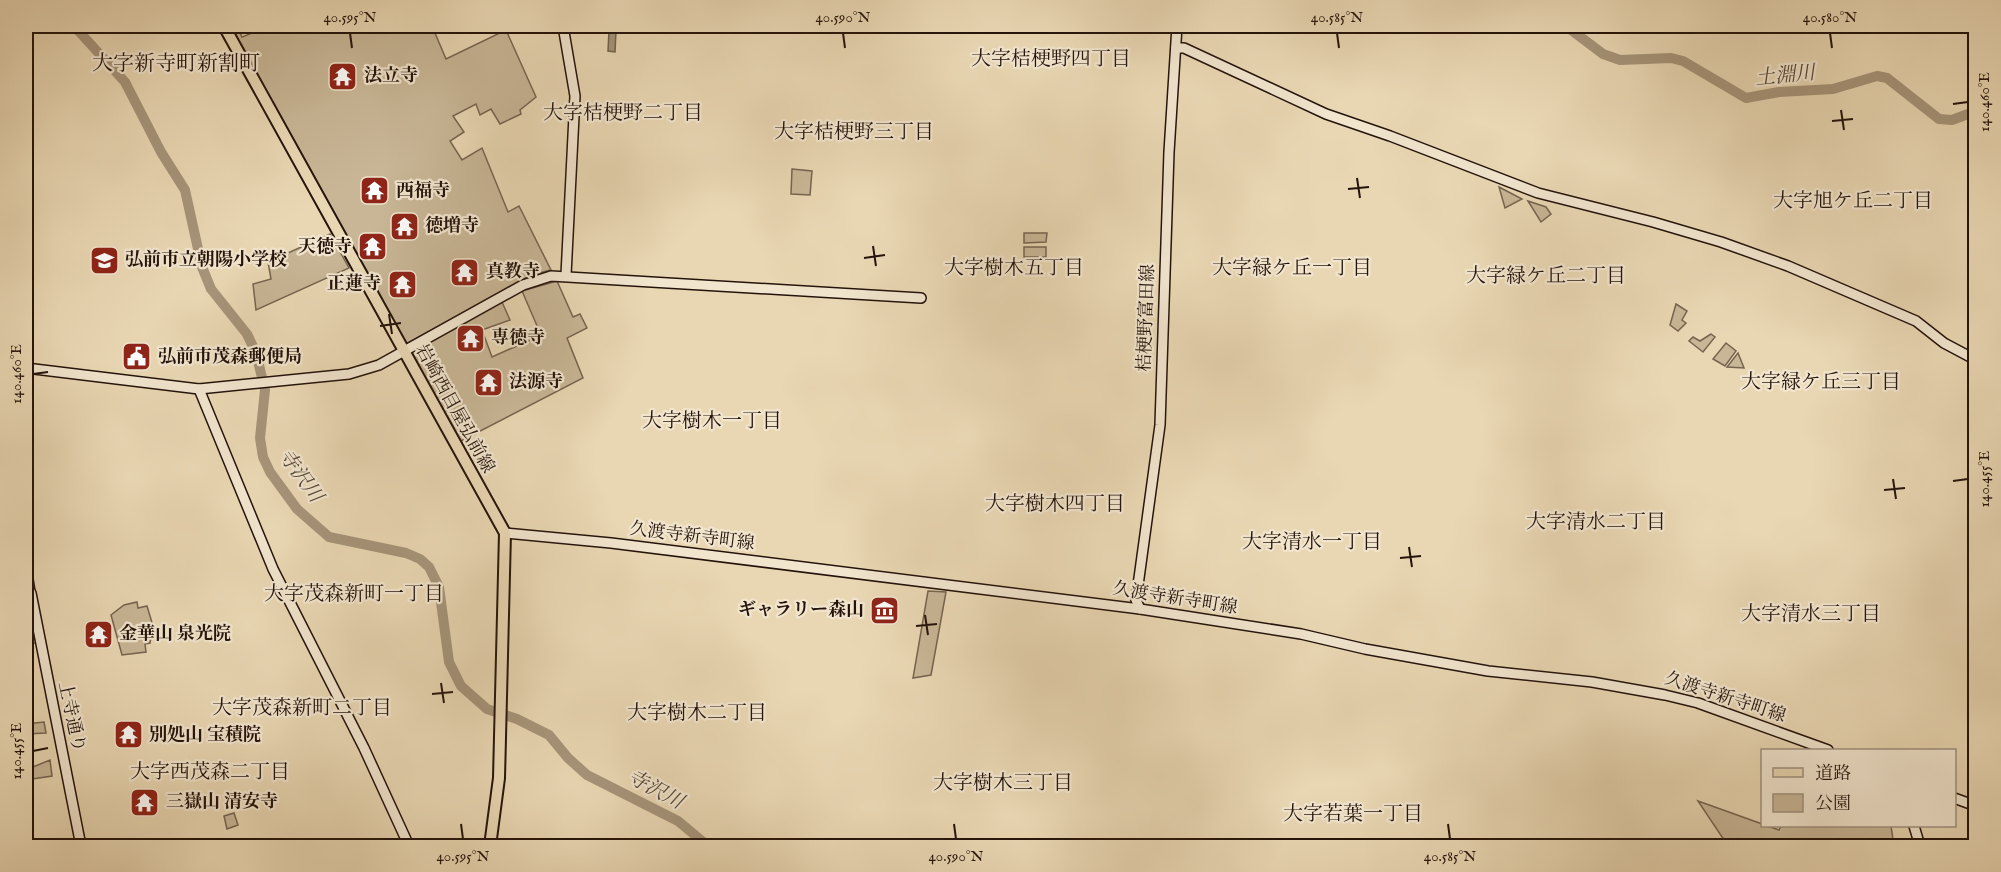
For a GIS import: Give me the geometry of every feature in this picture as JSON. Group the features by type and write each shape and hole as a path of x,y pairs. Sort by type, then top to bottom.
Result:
{"main road":[{"name":"岩崎西目屋弘前線","path":"224,26 505,533"},
{"path":"490,846 499,778 505,533"}],"street":[{"path":"563,26 575,95 566,275"},
{"name":"桔梗野富田線","path":"1140,609 1136,600 1160,425 1169,152 1177,26"},
{"path":"1176,48 1185,48 1326,114 1389,135 1538,194 1676,229 1788,267 1916,321 1944,343 1976,360"},
{"path":"26,368 199,389 369,369 534,280 566,275 921,298"},
{"path":"199,389 273,569 364,748 409,846"},
{"name":"久渡寺新寺町線","path":"505,533 611,543 1140,609 1301,634 1365,649 1488,671 1592,682 1665,694 1698,703 1825,749"},
{"name":"上寺通り","path":"26,567 81,846"},
{"path":"1956,799 1976,806"},
{"path":"1915,827 1920,846"}],"green space":[{"path":"228,26 237,26 242,37 265,28 264,26 367,26 371,33 387,26 432,26 446,59 506,30 536,97 520,110 521,114 500,124 491,109 480,115 476,104 453,116 464,132 450,141 462,160 482,148 508,212 519,206 551,270 531,275 406,344 403,343"},
{"path":"792,169 812,171 810,195 791,194"},
{"path":"1499,187 1522,199 1505,208"},
{"path":"1528,201 1546,207 1551,214 1541,222"},
{"path":"1024,233 1047,233 1046,242 1024,243"},
{"path":"330,234 349,268 256,310 253,284 271,279 268,262"},
{"path":"1024,247 1046,247 1046,257 1024,257"},
{"path":"557,281 573,317 580,314 587,328 567,338 583,378 459,442 409,351 502,302 510,320 482,330 492,357 541,335 522,291"},
{"path":"1676,304 1687,311 1682,320 1686,323 1678,331 1670,325"},
{"path":"1711,334 1715,337 1703,352 1689,341 1693,337 1700,341"},
{"path":"1726,343 1736,351 1725,366 1713,359"},
{"path":"1738,353 1744,368 1727,367"},
{"path":"928,591 946,592 931,675 913,678"},
{"path":"137,602 138,608 147,606 153,626 150,643 145,644 146,652 122,655 111,615 124,605"},
{"path":"26,606 29,606 37,643 26,644"},
{"path":"44,722 46,733 26,734 26,724"},
{"path":"50,760 52,776 26,780 26,768"},
{"path":"1698,801 1761,824 1761,827 1779,830 1780,827 1891,827 1894,846 1728,846"},
{"path":"234,813 238,825 227,829 224,816"}],"shaded area":[{"path":"609,30 616,31 615,52 608,51"}],"waterway":[{"name":"寺沢川","path":"74,26 125,82 161,152 185,190 202,267 211,289 247,334 256,353 265,390 260,438 263,457 270,472 297,509 329,537 406,553 420,559 429,567 439,587 449,662 461,686 487,709 517,719 549,735 568,758 587,775 678,821 708,846"},
{"name":"土淵川","path":"1566,26 1603,54 1620,60 1671,58 1683,61 1746,98 1779,92 1833,89 1877,76 1887,78 1939,119 1952,120 1976,111"}],"place":[{"name":"法立寺","path":"343,76"},
{"name":"西福寺","path":"375,191"},
{"name":"徳増寺","path":"404,226"},
{"name":"天徳寺","path":"373,247"},
{"name":"弘前市立朝陽小学校","path":"104,260"},
{"name":"真教寺","path":"465,272"},
{"name":"正蓮寺","path":"402,284"},
{"name":"専徳寺","path":"470,338"},
{"name":"弘前市茂森郵便局","path":"137,357"},
{"name":"法源寺","path":"488,382"},
{"name":"ギャラリー森山","path":"885,610"},
{"name":"金華山 泉光院","path":"98,634"},
{"name":"別処山 宝積院","path":"128,735"},
{"name":"三嶽山 清安寺","path":"145,802"}],"district":[{"name":"大字桔梗野四丁目","path":"1051,59"},
{"name":"大字新寺町新割町","path":"176,64"},
{"name":"大字桔梗野二丁目","path":"623,113"},
{"name":"大字桔梗野三丁目","path":"854,132"},
{"name":"大字旭ケ丘二丁目","path":"1853,201"},
{"name":"大字樹木五丁目","path":"1014,268"},
{"name":"大字緑ケ丘一丁目","path":"1292,268"},
{"name":"大字緑ケ丘二丁目","path":"1546,276"},
{"name":"大字緑ケ丘三丁目","path":"1821,382"},
{"name":"大字樹木一丁目","path":"712,421"},
{"name":"大字樹木四丁目","path":"1055,504"},
{"name":"大字清水二丁目","path":"1596,522"},
{"name":"大字清水一丁目","path":"1312,542"},
{"name":"大字茂森新町一丁目","path":"354,594"},
{"name":"大字清水三丁目","path":"1811,614"},
{"name":"大字茂森新町二丁目","path":"302,708"},
{"name":"大字樹木二丁目","path":"697,713"},
{"name":"大字西茂森二丁目","path":"210,772"},
{"name":"大字樹木三丁目","path":"1003,783"},
{"name":"大字若葉一丁目","path":"1353,814"}]}
